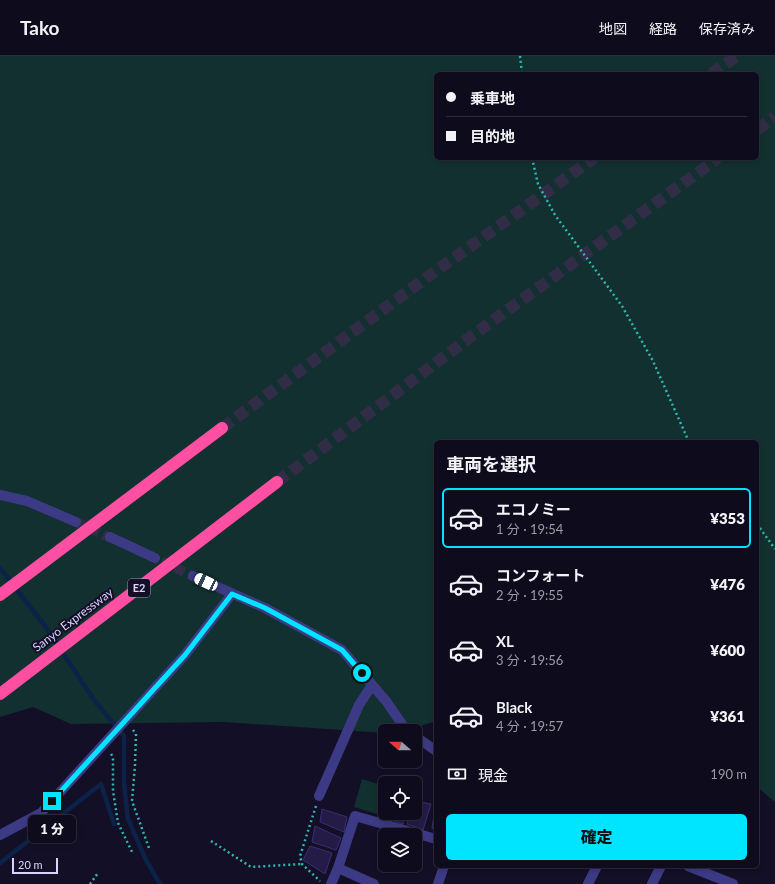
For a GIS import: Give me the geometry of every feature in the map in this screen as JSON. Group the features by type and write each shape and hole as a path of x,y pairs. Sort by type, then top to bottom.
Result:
{"highway":[{"path":"0,596 222,428"},
{"name":"Sanyo Expressway","path":"0,694 277,482"}],"street":[{"path":"0,495 27,501 76,522"},
{"path":"110,537 155,558"},
{"path":"193,576 265,608 342,650 386,701 401,724"},
{"path":"0,835 41,813 185,655 232,594"},
{"path":"319,796 359,706 372,685"},
{"path":"422,741 434,750"},
{"path":"331,884 338,868 355,816 434,838"},
{"path":"338,868 374,884"},
{"path":"438,884 443,868"},
{"path":"588,884 596,868"},
{"path":"652,884 660,868"},
{"path":"693,868 733,884"}],"path":[{"path":"520,56 522,72"},
{"path":"532,160 538,184 551,209 622,306 653,361 688,440"},
{"path":"759,527 775,549"},
{"path":"126,720 136,734 132,801 149,848"},
{"path":"105,743 113,757 113,791 118,823 133,854"},
{"path":"319,796 300,856 302,864 323,884"},
{"path":"211,841 250,867 302,864"},
{"path":"90,884 98,873"}],"green space":[{"path":"0,56 775,56 775,802 759,789 759,440 434,440 434,722 422,726 422,724 378,724 378,733 224,722 71,724 33,707 0,717"},
{"path":"362,779 378,784 377,814 354,807"}],"building":[{"path":"422,802 431,804 423,830 422,828 407,824 408,820 422,820"},
{"path":"322,809 347,817 344,832 320,822"},
{"path":"434,815 434,830 432,828"},
{"path":"392,820 404,820 403,824"},
{"path":"315,826 341,838 336,850 312,842"},
{"path":"310,846 332,853 325,874 303,860"}],"waterway":[{"path":"0,568 45,626 94,700 124,736 124,784 128,819 146,860 160,884"},
{"path":"0,863 101,784 114,824"}],"tunnel":[{"path":"714,72 737,56"},
{"path":"759,129 775,117"},
{"path":"222,428 426,278 591,160"},
{"path":"277,482 469,338 715,160"},
{"path":"76,522 117,541"},
{"path":"148,555 201,580"}],"route":[{"path":"52,801 185,655 232,594 265,608 342,650 362,673"}]}
